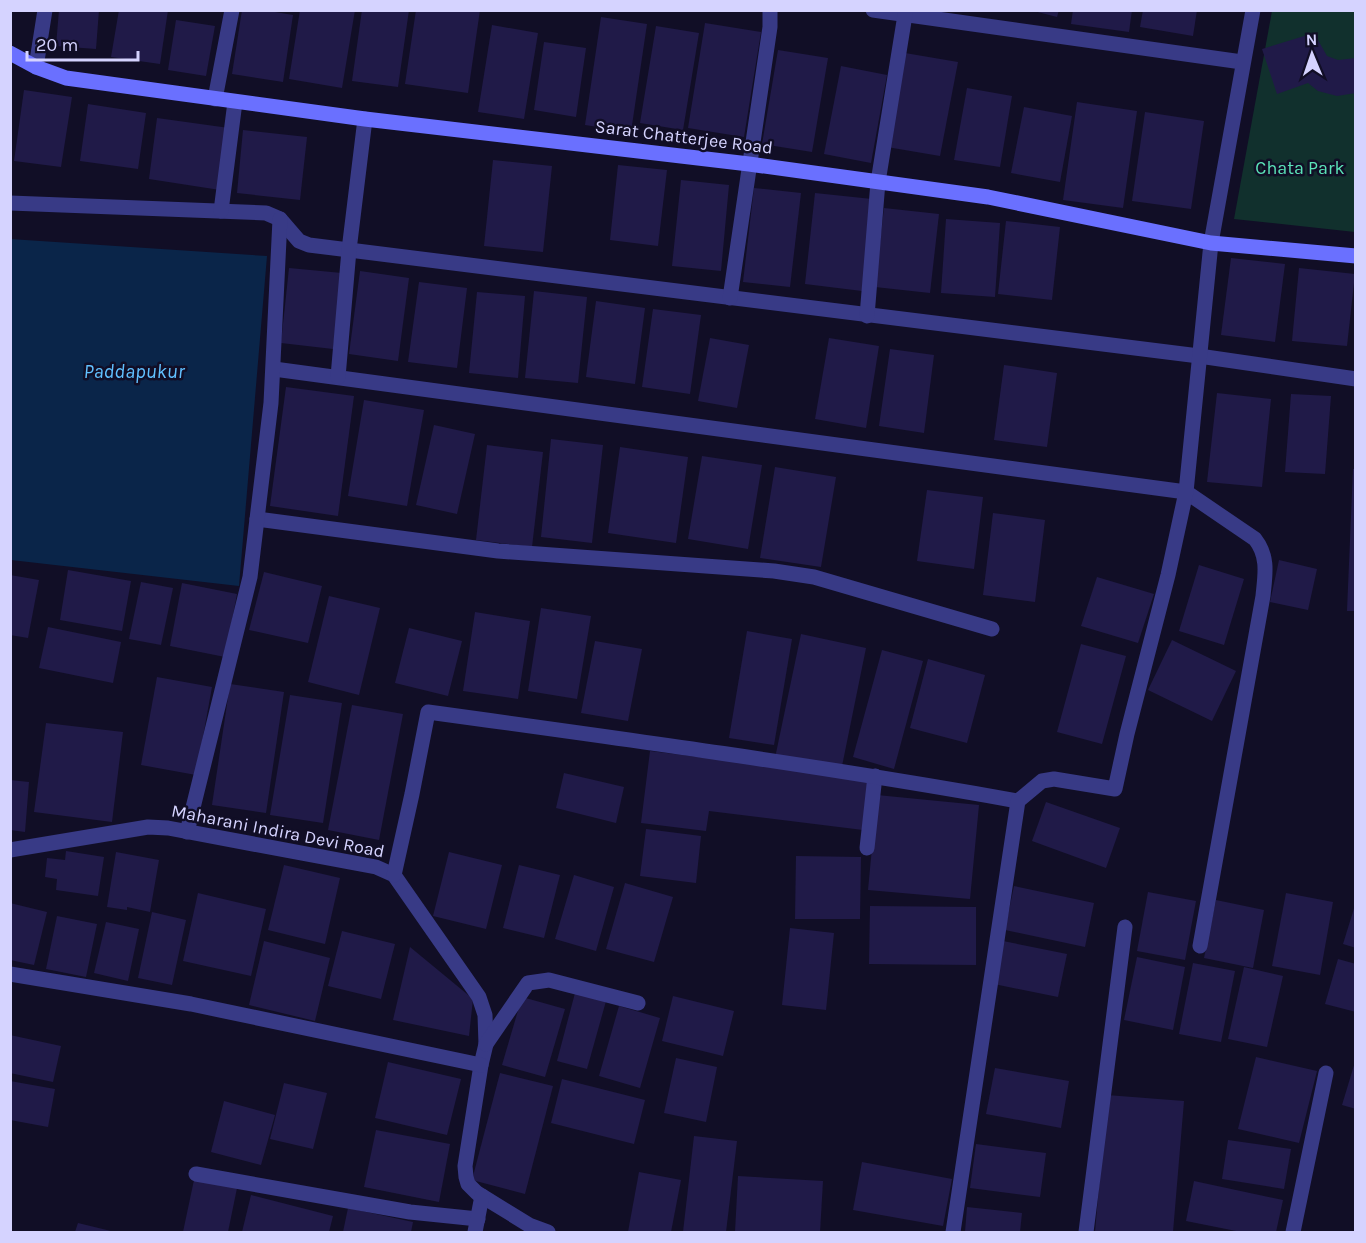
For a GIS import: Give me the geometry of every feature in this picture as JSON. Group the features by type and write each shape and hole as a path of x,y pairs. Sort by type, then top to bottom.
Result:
{"street":[{"path":"36,67 45,10"},
{"path":"215,99 232,10"},
{"path":"730,298 770,27 770,10"},
{"path":"873,10 1242,62"},
{"path":"953,1233 1018,801 1042,781 1054,778 1115,789 1168,575 1186,492 1211,243 1253,10"},
{"path":"867,316 878,182 905,15"},
{"name":"Sarat Chatterjee Road","path":"10,53 36,67 66,78 365,119 749,164 988,197 1211,243 1356,256"},
{"path":"221,211 235,102"},
{"path":"338,377 365,119"},
{"path":"10,202 266,213 280,219 299,241 309,245 1199,356 1356,379"},
{"path":"187,832 242,617 250,577 274,369 280,219"},
{"path":"274,369 1186,492 1255,539 1262,548 1266,561 1261,608 1200,946"},
{"path":"257,519 498,551 774,571 814,577 992,629"},
{"path":"394,875 428,712 651,742 875,776 1018,801"},
{"path":"867,848 875,776"},
{"name":"Maharani Indira Devi Road","path":"10,850 148,827 168,828 376,867 394,875 479,997 485,1015 486,1044 465,1166 468,1184 482,1196 529,1225 548,1233"},
{"path":"1086,1233 1125,927"},
{"path":"10,974 191,1004 481,1065"},
{"path":"486,1044 528,983 549,980 638,1003"},
{"path":"1293,1233 1326,1073"},
{"path":"196,1174 476,1226 482,1196"}],"green space":[{"name":"Chata Park","path":"1272,11 1355,11 1355,232 1234,219"}],"water":[{"name":"Paddapukur","path":"10,239 267,256 239,586 11,560"}],"building":[{"path":"59,10 99,10 96,49 56,46"},
{"path":"119,10 168,10 160,64 111,57"},
{"path":"242,10 263,10 293,15 283,82 232,74"},
{"path":"300,10 355,10 342,88 289,79"},
{"path":"362,10 409,10 398,87 352,81"},
{"path":"416,10 480,10 468,93 405,84"},
{"path":"1030,10 1059,10 1057,17"},
{"path":"1073,10 1132,10 1129,32 1071,24"},
{"path":"1143,10 1197,10 1193,36 1140,27"},
{"path":"601,17 647,24 631,132 585,125"},
{"path":"176,20 215,26 206,76 168,70"},
{"path":"705,23 761,32 744,137 688,128"},
{"path":"492,25 538,33 524,119 478,112"},
{"path":"656,26 699,33 683,130 640,123"},
{"path":"1314,33 1327,56 1338,60 1356,58 1356,93 1337,96 1318,91 1308,83 1277,94 1262,49"},
{"path":"544,42 586,48 576,117 534,110"},
{"path":"778,50 828,58 812,152 762,144"},
{"path":"905,53 958,62 940,156 887,147"},
{"path":"841,66 887,75 871,163 824,154"},
{"path":"967,88 1012,96 1000,167 954,160"},
{"path":"24,90 72,97 61,167 14,161"},
{"path":"1077,102 1137,111 1123,208 1063,200"},
{"path":"88,104 146,113 138,169 80,161"},
{"path":"1024,107 1072,116 1060,182 1011,173"},
{"path":"1145,112 1204,121 1191,209 1132,201"},
{"path":"157,118 229,128 220,190 149,179"},
{"path":"243,130 307,137 300,200 237,193"},
{"path":"493,160 552,166 543,252 484,246"},
{"path":"618,165 667,170 658,246 610,240"},
{"path":"681,180 729,185 721,271 672,266"},
{"path":"754,188 801,193 790,287 743,282"},
{"path":"815,193 872,199 862,291 805,284"},
{"path":"884,208 939,214 930,293 875,287"},
{"path":"946,219 1000,223 995,297 941,293"},
{"path":"1006,221 1060,227 1052,300 998,294"},
{"path":"1231,258 1285,264 1275,342 1221,335"},
{"path":"289,268 342,273 333,349 281,343"},
{"path":"1299,268 1355,274 1347,346 1292,341"},
{"path":"360,271 409,278 398,361 349,354"},
{"path":"419,282 467,288 457,368 408,362"},
{"path":"534,291 587,297 578,383 525,378"},
{"path":"477,292 525,296 518,378 469,373"},
{"path":"596,301 645,308 635,384 586,377"},
{"path":"653,309 701,315 690,394 642,387"},
{"path":"710,338 749,345 737,408 698,401"},
{"path":"829,338 879,346 866,428 815,419"},
{"path":"890,349 934,355 924,433 879,426"},
{"path":"1004,365 1057,373 1047,447 994,440"},
{"path":"286,387 354,396 338,516 270,506"},
{"path":"1217,393 1271,399 1262,487 1207,482"},
{"path":"1291,394 1331,396 1325,474 1285,472"},
{"path":"364,400 424,410 407,506 348,496"},
{"path":"434,425 475,434 457,514 416,505"},
{"path":"551,439 603,445 592,543 541,537"},
{"path":"487,445 543,452 532,547 476,540"},
{"path":"620,447 688,457 676,543 608,533"},
{"path":"702,456 762,465 748,549 688,539"},
{"path":"775,467 836,477 821,567 760,558"},
{"path":"1353,469 1356,469 1356,611 1347,611"},
{"path":"927,490 983,497 974,569 917,561"},
{"path":"993,513 1045,520 1035,602 983,595"},
{"path":"1279,560 1317,569 1308,610 1270,602"},
{"path":"1199,565 1244,579 1224,645 1179,631"},
{"path":"68,570 131,581 122,631 60,620"},
{"path":"264,572 322,586 308,643 249,630"},
{"path":"10,575 39,580 28,638 10,635"},
{"path":"1097,577 1154,594 1138,643 1081,626"},
{"path":"141,582 173,588 161,645 129,639"},
{"path":"182,583 237,594 225,657 170,646"},
{"path":"329,596 380,608 359,695 308,682"},
{"path":"541,608 591,616 577,699 528,691"},
{"path":"475,612 530,621 518,699 463,691"},
{"path":"48,627 121,642 113,683 39,668"},
{"path":"409,628 462,641 448,696 395,683"},
{"path":"747,631 792,639 774,745 729,738"},
{"path":"801,634 866,648 841,771 775,758"},
{"path":"1172,640 1236,671 1212,721 1148,690"},
{"path":"595,641 642,649 628,721 581,713"},
{"path":"1081,644 1126,656 1102,744 1057,732"},
{"path":"882,650 923,661 894,769 853,757"},
{"path":"928,659 985,675 967,743 910,728"},
{"path":"157,677 212,687 196,775 141,765"},
{"path":"230,684 284,692 266,813 212,805"},
{"path":"290,695 342,703 323,823 270,815"},
{"path":"352,705 403,714 379,840 328,830"},
{"path":"46,723 123,732 112,822 34,812"},
{"path":"650,751 870,778 863,830 709,811 706,831 641,823"},
{"path":"564,773 624,787 616,823 556,808"},
{"path":"10,780 29,782 25,832 10,830"},
{"path":"877,795 979,805 970,899 868,890"},
{"path":"1046,802 1120,828 1106,868 1032,841"},
{"path":"646,829 701,836 696,883 640,876"},
{"path":"66,851 104,857 98,896 56,890 57,879 45,877 47,858 65,860"},
{"path":"116,852 159,860 150,912 127,907 127,910 107,907"},
{"path":"449,852 502,865 486,929 433,916"},
{"path":"796,856 861,857 860,919 795,919"},
{"path":"284,865 340,878 325,944 268,930"},
{"path":"519,865 560,875 544,938 503,928"},
{"path":"574,875 614,887 596,951 555,939"},
{"path":"625,883 673,897 654,962 606,949"},
{"path":"1014,886 1094,903 1085,947 1005,930"},
{"path":"1148,892 1196,901 1185,960 1137,951"},
{"path":"198,893 266,909 251,976 183,961"},
{"path":"1286,893 1333,902 1320,975 1272,966"},
{"path":"1216,900 1264,910 1253,968 1204,958"},
{"path":"1356,902 1356,948 1343,944"},
{"path":"10,903 47,912 34,965 10,960"},
{"path":"870,906 976,907 976,965 869,964"},
{"path":"152,912 186,920 172,985 138,978"},
{"path":"57,916 97,924 86,977 46,969"},
{"path":"106,922 139,929 128,981 94,973"},
{"path":"790,928 834,933 826,1010 782,1005"},
{"path":"342,931 395,944 381,999 328,986"},
{"path":"264,941 330,958 315,1021 249,1005"},
{"path":"1003,941 1067,954 1058,997 994,984"},
{"path":"410,947 473,999 469,1036 393,1020"},
{"path":"1137,957 1185,967 1173,1030 1124,1020"},
{"path":"1338,959 1356,964 1356,1012 1325,1004"},
{"path":"1193,963 1235,971 1221,1042 1179,1034"},
{"path":"1244,967 1283,976 1267,1047 1228,1039"},
{"path":"575,993 606,1001 587,1069 557,1061"},
{"path":"673,996 734,1011 723,1056 662,1041"},
{"path":"522,997 565,1009 545,1077 502,1065"},
{"path":"619,1006 660,1018 640,1088 599,1076"},
{"path":"10,1035 61,1046 53,1082 10,1073"},
{"path":"1256,1057 1317,1071 1299,1143 1238,1129"},
{"path":"676,1058 717,1067 706,1122 664,1113"},
{"path":"388,1062 461,1079 447,1135 375,1118"},
{"path":"1356,1062 1356,1109 1342,1105"},
{"path":"995,1068 1069,1081 1061,1128 986,1114"},
{"path":"500,1073 553,1086 525,1194 472,1180"},
{"path":"562,1079 645,1100 634,1144 551,1123"},
{"path":"10,1081 55,1089 48,1127 10,1120"},
{"path":"284,1083 327,1093 313,1149 270,1139"},
{"path":"1107,1095 1184,1101 1173,1232 1095,1232"},
{"path":"224,1101 275,1115 261,1165 211,1152"},
{"path":"376,1130 450,1144 439,1202 364,1187"},
{"path":"694,1136 737,1141 726,1232 683,1232"},
{"path":"1228,1140 1291,1149 1284,1189 1222,1179"},
{"path":"976,1144 1046,1153 1040,1197 970,1188"},
{"path":"862,1162 952,1179 943,1226 853,1210"},
{"path":"639,1172 681,1180 671,1232 628,1232"},
{"path":"738,1176 823,1181 820,1232 735,1232"},
{"path":"194,1180 237,1188 228,1232 183,1232"},
{"path":"1194,1181 1283,1200 1276,1232 1241,1232 1186,1221"},
{"path":"251,1195 333,1216 329,1232 242,1232"},
{"path":"967,1207 1022,1213 1020,1232 965,1232"},
{"path":"348,1208 413,1222 411,1232 343,1232"},
{"path":"78,1223 115,1232 75,1232"}]}
